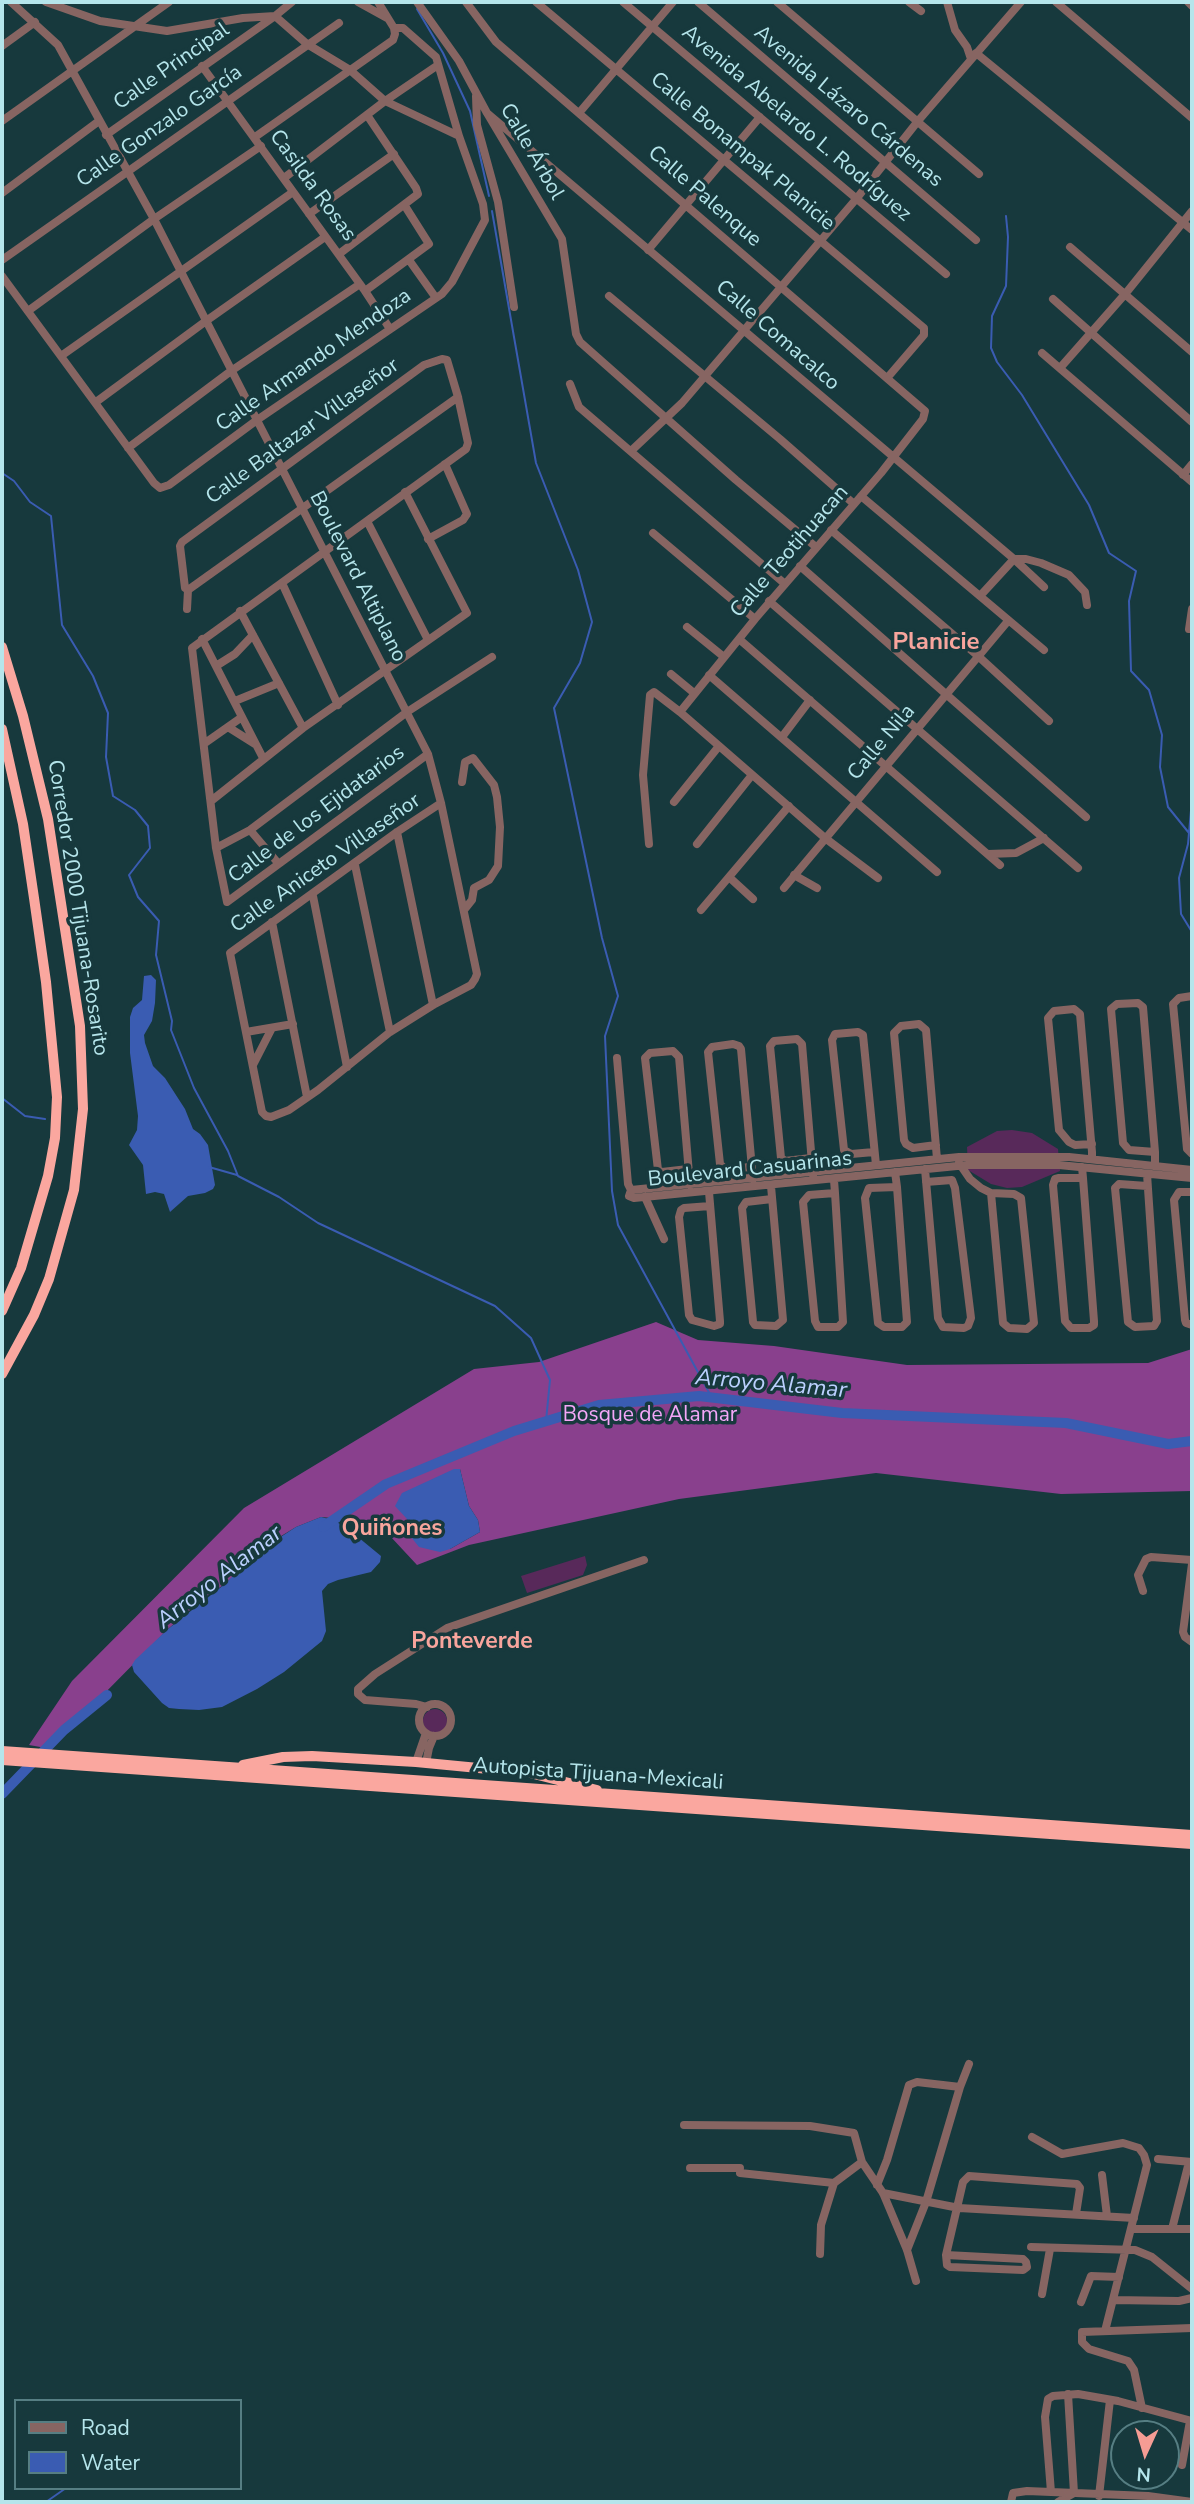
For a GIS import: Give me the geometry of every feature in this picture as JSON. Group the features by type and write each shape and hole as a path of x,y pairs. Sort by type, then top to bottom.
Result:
{"highway":[{"name":"Corredor 2000 Tijuana-Rosarito","path":"2,647 27,728 48,819 80,1026 83,1109 74,1190 49,1279 34,1315 2,1374"},
{"name":"Corredor 2000 Tijuana-Rosarito","path":"2,729 19,801 31,873 46,982 57,1097 55,1138 48,1176 21,1268 2,1311"},
{"name":"Autopista Tijuana-Mexicali","path":"2,1751 93,1762 1192,1844"},
{"path":"232,1768 283,1757 312,1756 421,1762 530,1773 610,1794"},
{"name":"Autopista Tijuana-Mexicali","path":"2,1760 232,1768 1192,1835"}],"street":[{"name":"Boulevard Altiplano","path":"11,2 58,45 154,219 408,712 428,754 441,803 477,974 475,979 471,985 390,1032 289,1110 271,1117 266,1116"},
{"path":"46,2 100,21 173,32 243,18 275,16 307,44 350,70 385,101 459,136"},
{"path":"2,121 169,2"},
{"name":"Calle Principal","path":"106,135 275,16 290,2"},
{"path":"358,2 387,18"},
{"path":"255,137 393,40 395,31 378,2"},
{"name":"Calle Árbol","path":"417,2 450,47 562,239 576,334 580,342 666,418"},
{"name":"Calle Palenque","path":"466,2 496,41 888,377 923,408 925,414"},
{"name":"Calle Bonampak Planicie","path":"536,2 925,331 888,377"},
{"name":"Avenida Abelardo L. Rodríguez","path":"623,2 946,274"},
{"path":"579,113 673,2"},
{"name":"Avenida Lázaro Cárdenas","path":"698,2 976,240"},
{"path":"777,2 979,174"},
{"path":"909,2 920,11"},
{"path":"947,2 955,30 973,56 1192,230"},
{"path":"631,451 705,377 1021,2"},
{"path":"1056,2 1192,118"},
{"path":"1188,2 1192,6"},
{"path":"2,46 35,22"},
{"name":"Calle Gonzalo García","path":"2,260 339,23"},
{"path":"395,31 403,28 436,57 459,136 483,204 498,202"},
{"path":"284,178 385,101 439,65"},
{"name":"Casilda Rosas","path":"202,66 339,254 390,329"},
{"path":"477,93 477,125 498,202 514,307"},
{"name":"Calle Comacalco","path":"487,113 1044,587"},
{"path":"339,254 405,206 416,197 418,191 367,115"},
{"path":"648,250 760,117"},
{"path":"2,192 99,121"},
{"path":"28,311 154,219 261,146"},
{"path":"309,214 394,154"},
{"path":"61,356 293,192"},
{"name":"Calle Armando Mendoza","path":"128,448 154,483 160,488 169,485 257,420 448,288 485,220 483,204"},
{"path":"2,276 128,448 231,371 409,260 429,243 405,206"},
{"path":"1060,368 1126,293 1192,211"},
{"path":"96,402 325,237"},
{"path":"1070,247 1192,352"},
{"path":"409,260 436,298"},
{"path":"609,296 854,504"},
{"path":"1054,299 1192,422"},
{"path":"1042,353 1192,482"},
{"name":"Calle Baltazar Villaseñor","path":"188,590 185,588 180,543 424,365 442,359 448,363 458,397"},
{"path":"570,384 579,407 785,584"},
{"path":"187,609 188,590 458,397 468,446 202,639 264,758"},
{"name":"Calle Teotihuacan","path":"680,712 754,618 861,496 925,414"},
{"path":"666,418 816,547"},
{"path":"428,539 463,520 467,514 445,464"},
{"path":"1183,475 1192,464"},
{"path":"211,801 303,728 466,614 467,611 405,492"},
{"path":"861,496 1044,650"},
{"path":"367,520 428,640"},
{"path":"831,530 978,656 1049,722"},
{"path":"653,533 754,618"},
{"path":"980,596 1014,559 1041,562 1069,575 1085,592 1087,605"},
{"path":"800,566 1086,817"},
{"path":"282,583 338,705"},
{"path":"769,601 1078,868"},
{"path":"1189,629 1192,609"},
{"path":"240,611 303,728"},
{"name":"Calle Nila","path":"783,888 1008,621"},
{"path":"687,627 724,657"},
{"path":"216,666 235,654 253,635"},
{"name":"Calle de los Ejidatarios","path":"202,639 194,645 191,652 205,743 216,848 227,902 428,754"},
{"path":"739,639 1000,865"},
{"path":"216,848 250,830 408,712 492,657"},
{"path":"671,674 694,693"},
{"path":"709,675 937,872"},
{"path":"235,701 279,683"},
{"path":"649,844 643,775 650,695 654,692 825,838 878,878"},
{"path":"782,737 810,700"},
{"path":"205,743 242,717"},
{"path":"228,727 257,746"},
{"path":"674,802 719,746"},
{"path":"462,782 465,762 473,758 494,785 500,827 498,866 489,880 474,888 472,900 464,909"},
{"path":"697,844 752,775"},
{"name":"Calle Aniceto Villaseñor","path":"266,1116 262,1112 230,953 441,803"},
{"path":"701,910 789,806"},
{"path":"250,830 278,863"},
{"path":"397,832 433,1005"},
{"path":"987,854 1016,853 1044,838"},
{"path":"355,865 390,1032"},
{"path":"794,875 817,888"},
{"path":"729,877 753,899"},
{"path":"313,896 347,1067"},
{"path":"272,922 307,1097"},
{"path":"1191,997 1179,998 1173,1004 1187,1149 1192,1154"},
{"path":"1155,1152 1129,1150 1123,1143 1111,1009 1117,1004 1138,1003 1143,1007 1155,1152 1155,1166"},
{"path":"1091,1144 1075,1145 1059,1130 1048,1018 1054,1011 1074,1009 1080,1014 1091,1144 1092,1159"},
{"path":"246,1032 293,1024"},
{"path":"936,1145 913,1148 904,1140 894,1033 901,1026 919,1024 926,1030 936,1145 937,1159"},
{"path":"253,1065 272,1028"},
{"path":"874,1152 851,1154 844,1150 832,1040 835,1034 858,1032 863,1035 876,1165"},
{"path":"811,1158 785,1161 781,1158 770,1046 774,1041 797,1040 802,1044 813,1177"},
{"path":"751,1167 725,1168 720,1164 708,1052 712,1047 733,1044 741,1049 753,1179"},
{"path":"688,1169 662,1172 659,1170 645,1058 650,1053 673,1051 679,1057 690,1185"},
{"path":"617,1058 628,1184 631,1190"},
{"name":"Boulevard Casuarinas","path":"1192,1170 1042,1156 959,1161 925,1169 834,1180 813,1177 753,1179 631,1190 629,1193 631,1198 771,1186 813,1177 876,1165 937,1159 959,1161 1010,1164 1082,1167 1192,1178"},
{"path":"959,1161 970,1179 991,1193 1018,1195 1023,1203 1034,1323 1027,1329 1009,1328 1003,1323 991,1193"},
{"path":"1082,1167 1083,1178 1094,1321 1094,1325 1089,1328 1071,1328 1065,1321 1053,1185 1055,1179 1059,1178 1083,1178"},
{"path":"925,1169 926,1182 938,1318 943,1327 964,1328 968,1326 971,1318 955,1188 951,1180 926,1182"},
{"path":"895,1172 897,1187 907,1322 902,1327 884,1327 878,1323 865,1198 869,1188 897,1187"},
{"path":"1147,1174 1157,1321 1154,1326 1135,1327 1128,1322 1115,1188 1119,1184 1147,1186"},
{"path":"834,1180 835,1193 843,1322 838,1327 818,1327 815,1321 803,1202 808,1195 835,1193"},
{"path":"771,1186 783,1320 776,1326 755,1325 742,1208 746,1202 772,1199"},
{"path":"709,1192 720,1321 720,1324 714,1326 692,1320 689,1315 679,1217 684,1208 710,1206"},
{"path":"1192,1192 1179,1192 1174,1200 1185,1320 1192,1325"},
{"path":"645,1197 664,1239"},
{"path":"1143,1591 1138,1574 1146,1559 1152,1557 1192,1562 1188,1639"},
{"path":"430,1735 447,1731 451,1717 442,1706 365,1700 358,1694 358,1689 369,1678 432,1636 482,1615 644,1560"},
{"path":"404,1702 420,1720"},
{"path":"428,1707 421,1714 420,1720 421,1727 430,1735"},
{"path":"421,1762 429,1748 430,1735"},
{"path":"907,2250 926,2202 969,2064"},
{"path":"877,2185 909,2085 917,2082 960,2087"},
{"path":"684,2125 810,2126 850,2131 856,2137 862,2162 883,2193 907,2250 916,2281"},
{"path":"1032,2137 1062,2154 1123,2143 1139,2148 1144,2155 1147,2165 1105,2330"},
{"path":"1158,2159 1191,2162 1172,2229"},
{"path":"820,2254 821,2225 834,2183 862,2162"},
{"path":"690,2168 740,2170 834,2183"},
{"path":"1102,2175 1107,2216"},
{"path":"946,2255 1023,2259 1027,2267 1023,2270 947,2265 946,2255 966,2178 1079,2185 1076,2214"},
{"path":"883,2193 959,2208 1134,2218"},
{"path":"1131,2229 1192,2229"},
{"path":"1031,2247 1144,2253 1153,2257 1192,2289"},
{"path":"1042,2294 1050,2249"},
{"path":"1082,2302 1091,2276 1119,2277"},
{"path":"1113,2300 1180,2301 1192,2298"},
{"path":"1142,2408 1134,2370 1129,2361 1089,2349 1082,2342 1082,2332 1192,2328"},
{"path":"1051,2492 1045,2417 1048,2399 1058,2394 1110,2400 1191,2421 1182,2465"},
{"path":"1068,2394 1074,2493"},
{"path":"1099,2496 1110,2400"},
{"path":"1011,2502 1011,2496 1017,2491 1148,2496 1190,2502"},
{"path":"1058,2502 1074,2493"}],"shaded area":[{"path":"997,1131 1032,1133 1058,1149 1060,1171 1022,1187 1007,1188 991,1184 968,1170 967,1147"},
{"path":"585,1556 587,1565 583,1575 527,1593 521,1576"},
{"path":"435,1709 444,1712 447,1721 444,1730 435,1733 426,1730 423,1721 426,1712"}],"green space":[{"name":"Bosque de Alamar","path":"656,1322 698,1340 774,1346 907,1365 1148,1363 1192,1349 1192,1491 1061,1494 876,1473 679,1499 469,1545 417,1565 377,1522 321,1517 296,1527 273,1541 225,1584 205,1597 168,1629 46,1748 29,1745 72,1681 244,1508 474,1369 539,1362","holes":["460,1469 469,1506 478,1520 480,1532 450,1549 411,1537 407,1519"]}],"water":[{"path":"151,975 156,980 155,1003 152,1021 144,1035 145,1043 153,1066 165,1078 185,1109 193,1129 208,1145 215,1185 205,1193 188,1196 170,1212 164,1194 146,1194 143,1165 129,1145 137,1130 138,1116 130,1053 130,1017 133,1008 142,1000 144,976"},
{"path":"454,1469 460,1469 469,1506 478,1520 480,1532 440,1552 419,1547 411,1537 407,1519 395,1506 402,1493"},
{"path":"321,1517 347,1528 381,1556 380,1562 371,1572 338,1580 328,1584 322,1591 326,1631 322,1641 284,1672 222,1707 179,1709 169,1708 162,1703 134,1672 132,1665 135,1660 168,1629 225,1584 256,1553 296,1527"}],"waterway":[{"path":"417,9 443,53 470,111 489,196"},
{"path":"492,211 536,463 578,570 592,622 580,663 554,708 602,938 618,996 605,1036 612,1191 618,1225 712,1398"},
{"path":"1006,216 1006,286 992,316 991,348 997,362 1022,395 1089,505 1109,553 1136,571 1129,601 1131,671 1149,690 1162,735 1160,767 1168,807 1189,833"},
{"path":"2,473 14,481 30,502 51,516 62,625 93,676 108,713 106,757 113,796 135,810 148,826 150,848 129,875 138,897 159,921 156,955 172,1021 171,1030 194,1088 228,1151 238,1176 279,1197 318,1223 495,1306 531,1338 550,1380 546,1421"},
{"path":"1192,799 1188,844 1179,878 1181,914 1192,932"},
{"path":"2,1098 25,1116 45,1119"},
{"path":"209,1167 237,1175"},
{"name":"Arroyo Alamar","path":"323,1527 386,1484 514,1431 599,1405 699,1396 842,1413 1066,1423 1168,1444 1192,1441"},
{"name":"Arroyo Alamar","path":"2,1794 64,1730 107,1695"},
{"path":"46,2502 63,2490"}],"district":[{"name":"Planicie","path":"936,643"},
{"name":"Quiñones","path":"392,1529"},
{"name":"Ponteverde","path":"472,1642"}]}
